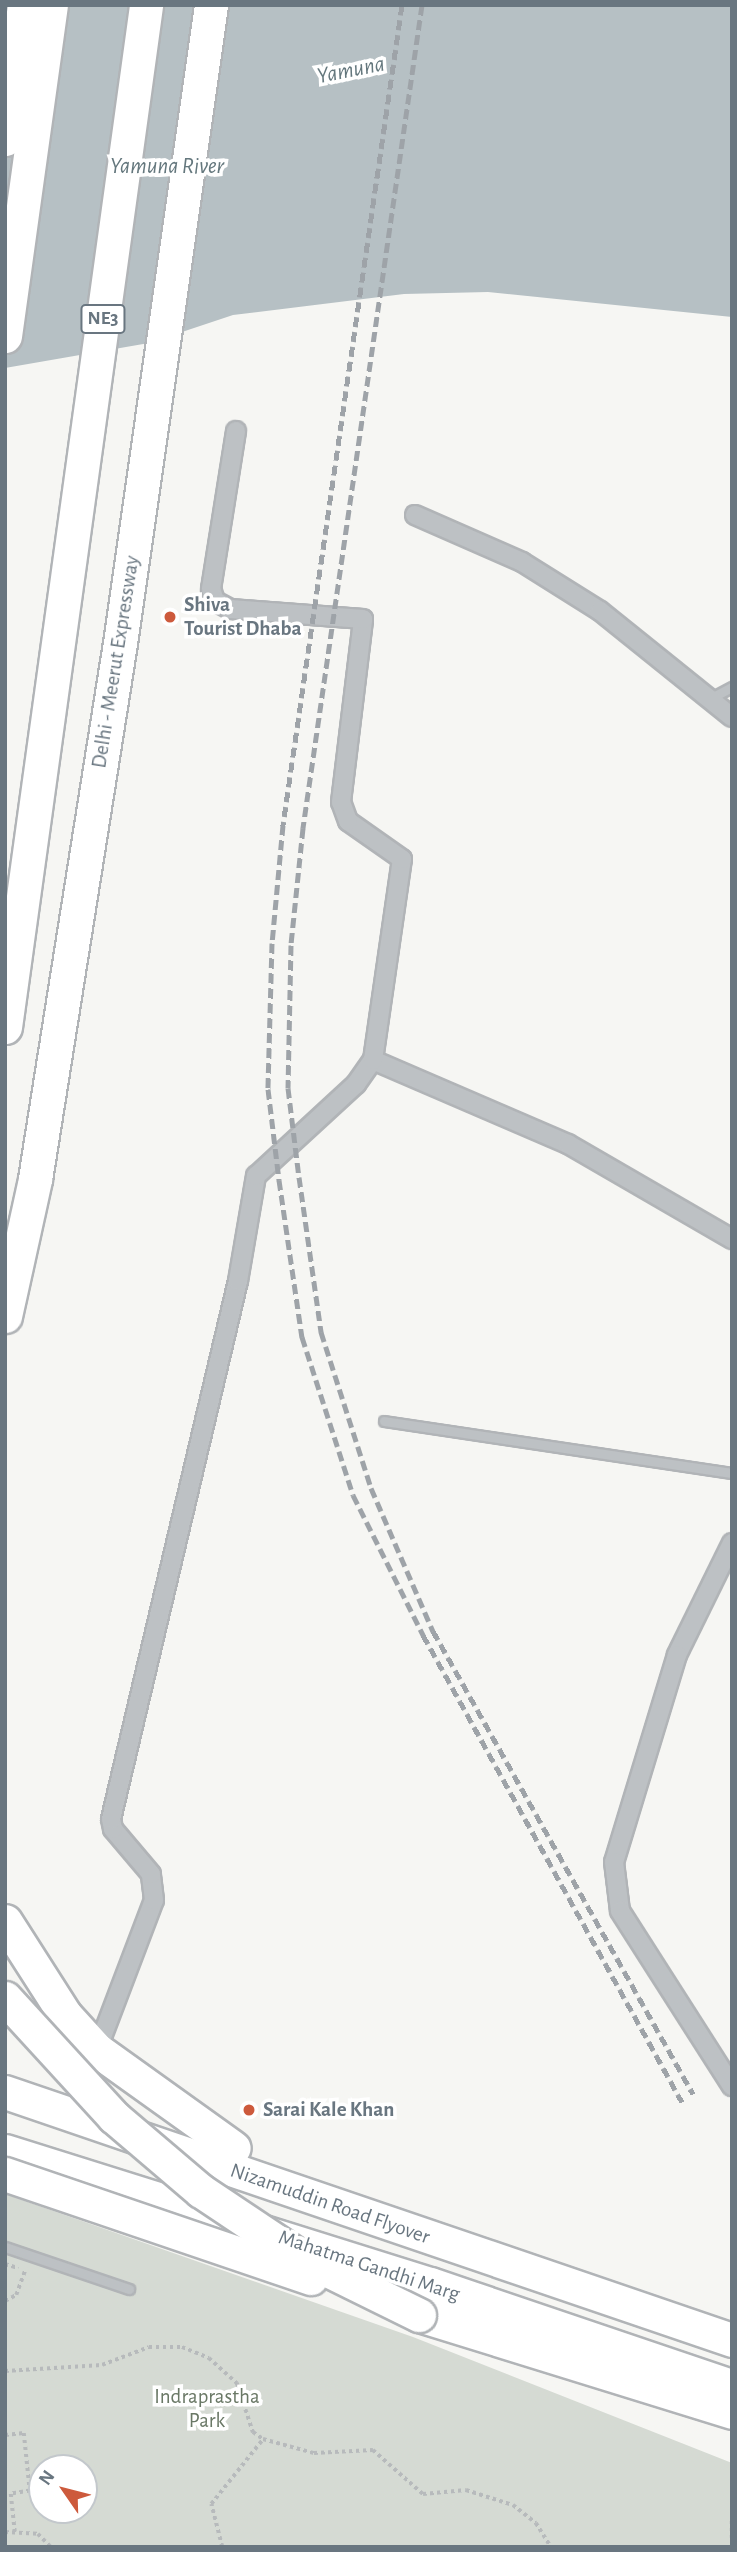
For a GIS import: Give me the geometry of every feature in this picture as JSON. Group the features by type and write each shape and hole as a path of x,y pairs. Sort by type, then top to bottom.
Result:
{"highway":[{"path":"5,139 24,5"},
{"path":"5,336 51,5"},
{"name":"NE3","path":"5,1027 146,5"},
{"name":"Delhi - Meerut Expressway","path":"5,1316 35,1179 120,643 211,5"},
{"path":"5,1921 65,2015 97,2050 234,2148"},
{"path":"5,1998 114,2117 201,2191 297,2255 419,2315"},
{"path":"5,2069 460,2226 654,2315 732,2340"},
{"name":"Nizamuddin Road Flyover","path":"5,2092 654,2315"},
{"path":"7,2164 419,2315 732,2412"},
{"name":"Mahatma Gandhi Marg","path":"7,2164 430,2284 732,2386"}],"street":[{"path":"97,2050 154,1900 151,1874 113,1829 111,1819 232,1307 256,1176 356,1084 373,1060 402,859 348,821 341,802 365,623 361,617 230,610 215,601 211,589 236,431"},
{"path":"415,515 522,562 600,611 732,717"},
{"path":"373,1060 579,1149 732,1239"},
{"path":"732,1544 677,1655 614,1863 620,1912 732,2086"}],"lane":[{"path":"711,698 732,687"},
{"path":"384,1421 732,1472"},
{"path":"5,2247 129,2289"}],"path":[{"path":"5,2264 29,2271 5,2301"},
{"path":"5,2371 102,2365 149,2347 182,2347 209,2358 237,2383 253,2432 263,2440 314,2453 373,2450 423,2494 466,2490 513,2505 536,2523 551,2547"},
{"path":"5,2435 24,2433 30,2491 5,2494"},
{"path":"222,2547 211,2504 263,2440"},
{"path":"11,2494 15,2532"},
{"path":"732,2521 732,2538"},
{"path":"5,2532 38,2534 51,2547"}],"green space":[{"name":"Indraprastha Park","path":"5,2194 413,2337 732,2463 732,2547 5,2547"}],"water":[{"name":"Yamuna River","path":"5,5 732,5 732,317 488,292 404,294 233,315 149,343 5,368"}],"railway":[{"path":"402,5 283,825 272,943 268,1089 279,1180 302,1337 353,1495 423,1635 682,2102"},
{"path":"422,5 303,828 291,945 288,1088 299,1177 321,1332 371,1488 433,1631 693,2094"}],"place":[{"name":"Shiva Tourist Dhaba","path":"170,617"},
{"name":"Sarai Kale Khan","path":"249,2110"}],"water label":[{"name":"Yamuna","path":"351,71"}]}
